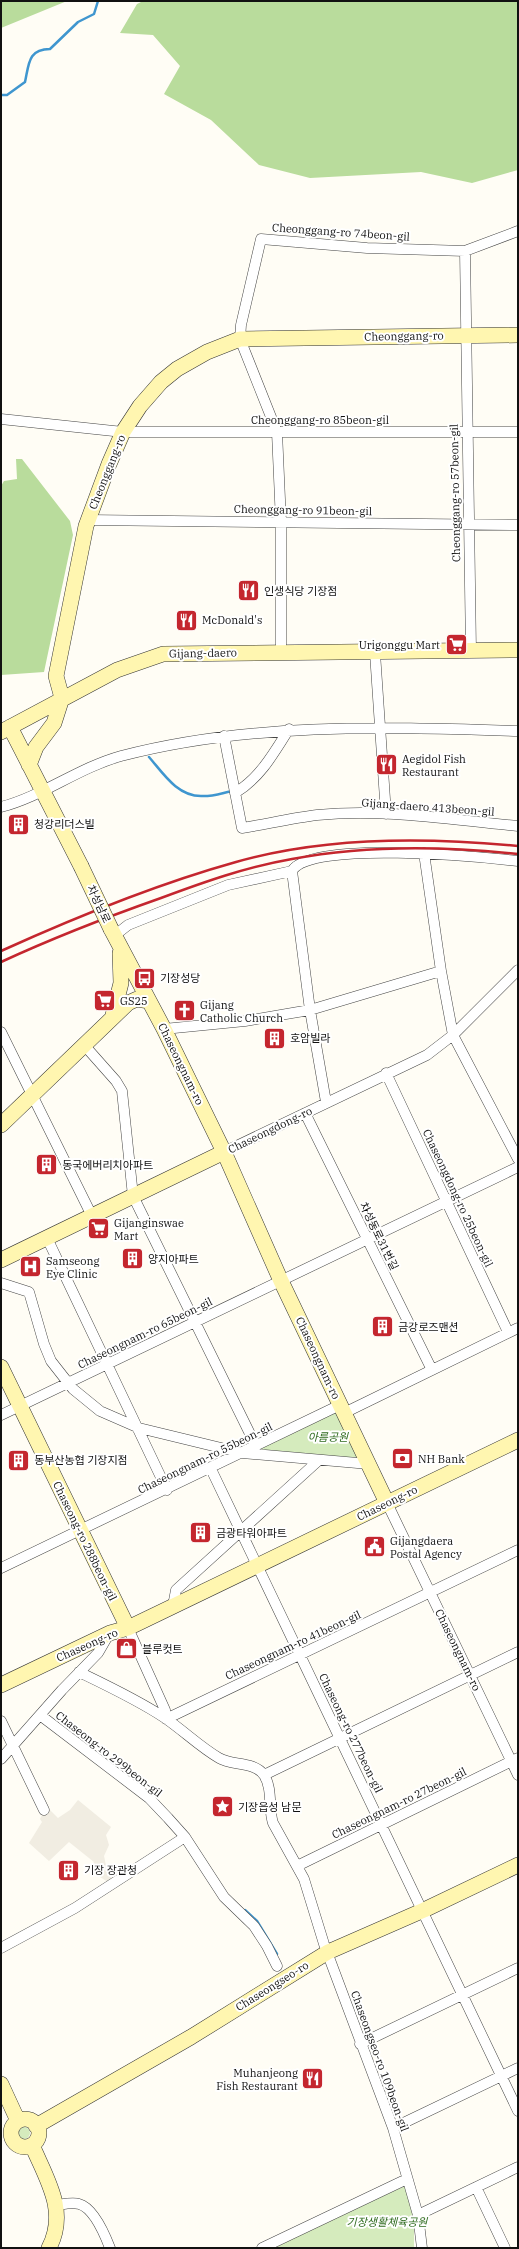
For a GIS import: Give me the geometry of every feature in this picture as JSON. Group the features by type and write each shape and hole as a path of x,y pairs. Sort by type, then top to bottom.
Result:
{"street":[{"name":"Cheonggang-ro 74beon-gil","path":"240,339 241,325 261,239 367,248 465,251 518,231"},
{"name":"Cheonggang-ro 57beon-gil","path":"465,251 466,432 471,651"},
{"name":"Cheonggang-ro","path":"62,698 56,676 88,520 122,432 147,398 162,382 192,360 240,339 518,335"},
{"path":"240,339 277,432 281,522 281,652"},
{"name":"Cheonggang-ro 85beon-gil","path":"1,419 122,432 518,432"},
{"name":"Cheonggang-ro 91beon-gil","path":"88,520 518,525"},
{"name":"Gijang-daero","path":"6,730 62,698 117,670 163,654 281,652 375,653 518,650"},
{"path":"375,653 386,814"},
{"path":"29,765 36,747 54,723 62,698"},
{"path":"1,807 23,800 83,770 119,757 224,736 290,729 379,727 518,731"},
{"path":"224,736 235,793 253,780 261,771 290,729"},
{"path":"6,730 29,765 43,791"},
{"name":"차성남로","path":"43,791 114,935"},
{"name":"Gijang-daero 413beon-gil","path":"235,793 242,828 317,815 386,814 518,826"},
{"path":"112,1019 118,1002 122,977 121,958 114,935 128,925 228,884 292,871 300,862 319,857 424,853 518,861"},
{"path":"424,853 441,971 453,1035 518,1159"},
{"path":"292,871 310,1010 326,1102"},
{"name":"Chaseongnam-ro","path":"114,935 164,1029 224,1152 281,1281 342,1409 470,1675 515,1760 518,1775"},
{"name":"Chaseongdong-ro","path":"1,1260 386,1073 427,1055 453,1035 518,970"},
{"path":"164,1029 245,1021 310,1010 441,971"},
{"path":"1,1125 132,1001 137,999 149,1001"},
{"path":"1,1032 92,1216"},
{"path":"85,1046 116,1081 122,1091 133,1196 256,1446"},
{"name":"Chaseongdong-ro 25beon-gil","path":"386,1073 508,1332"},
{"name":"차성동로31번길","path":"305,1113 432,1370"},
{"name":"Chaseongnam-ro 65beon-gil","path":"1,1415 518,1167"},
{"path":"47,1238 167,1490"},
{"path":"1,1282 28,1292 46,1352 68,1383 93,1406 138,1428 242,1453 369,1464"},
{"name":"Chaseongnam-ro 55beon-gil","path":"1,1568 211,1469 256,1446 432,1370 518,1328"},
{"name":"Chaseong-ro 288beon-gil","path":"1,1367 128,1628"},
{"name":"Chaseong-ro","path":"1,1685 110,1633 128,1628 518,1440"},
{"path":"173,1606 176,1590 319,1460"},
{"path":"211,1469 257,1566"},
{"name":"Chaseongnam-ro 41beon-gil","path":"166,1719 518,1550"},
{"name":"Chaseong-ro 277beon-gil","path":"257,1566 424,1910 518,2111"},
{"path":"128,1628 165,1710 166,1719"},
{"path":"1,1759 98,1653 110,1633"},
{"path":"79,1672 110,1687 166,1719 226,1762 248,1766 264,1774 518,1652"},
{"name":"Chaseong-ro 299beon-gil","path":"40,1715 149,1798 185,1836 224,1897 254,1926 268,1946 277,1966"},
{"path":"1,1721 44,1810"},
{"name":"Chaseongnam-ro 27beon-gil","path":"297,1866 382,1823 515,1760"},
{"name":"Chaseongseo-ro 109beon-gil","path":"264,1774 269,1789 270,1813 304,1879 360,2044 393,2128 418,2215 422,2248"},
{"path":"1,1948 75,1908 185,1836"},
{"name":"Chaseongseo-ro","path":"36,2126 191,2037 328,1952 424,1910 518,1865"},
{"path":"360,2044 518,1968"},
{"path":"393,2128 518,2068"},
{"path":"1,2084 18,2121"},
{"path":"30,2120 36,2126 38,2136 32,2145 22,2148 6,2135 18,2121 30,2120"},
{"path":"32,2145 57,2205 57,2226 49,2248"},
{"path":"418,2215 518,2167"},
{"path":"262,2248 407,2179"},
{"path":"476,2187 504,2248"},
{"path":"57,2205 74,2203 85,2207 101,2229 110,2248"}],"green space":[{"path":"1,1 67,1 1,28"},
{"path":"143,1 518,1 518,170 472,183 421,172 310,178 259,165 211,120 164,94 180,66 153,35 120,33 137,4"},
{"path":"16,459 22,459 70,521 73,535 44,672 1,675 1,486 4,481 17,479"},
{"name":"아름공원","path":"334,1413 338,1413 359,1460 258,1449"},
{"path":"22,2127 26,2127 30,2133 26,2139 22,2139 18,2135 18,2131"},
{"name":"기장생활체육공원","path":"405,2186 414,2218 414,2248 274,2248 336,2217"}],"shaded area":[{"path":"78,1800 111,1827 106,1835 109,1845 104,1856 107,1870 112,1879 108,1882 89,1870 94,1862 69,1842 49,1861 29,1843 42,1822 40,1819 46,1806 58,1818 70,1810"}],"waterway":[{"path":"1,95 7,95 25,82 29,64 33,55 37,52 50,49 78,22 94,14 98,1"},
{"path":"149,757 171,782 178,788 192,795 205,796 232,791"},
{"path":"245,1910 257,1921 277,1954"}],"railway":[{"path":"1,951 87,914 176,880 270,853 305,847 376,841 448,841 518,846"},
{"path":"1,962 100,920 193,886 275,862 320,854 405,848 462,849 518,854"}],"place":[{"name":"인생식당 기장점","path":"249,591"},
{"name":"McDonald's","path":"187,620"},
{"name":"Urigonggu Mart","path":"456,645"},
{"name":"Aegidol Fish Restaurant","path":"387,765"},
{"name":"청강리더스빌","path":"19,824"},
{"name":"기장성당","path":"144,978"},
{"name":"GS25","path":"105,1001"},
{"name":"Gijang Catholic Church","path":"184,1011"},
{"name":"호암빌라","path":"274,1038"},
{"name":"동국에버리치아파트","path":"46,1165"},
{"name":"Gijanginswae Mart","path":"98,1229"},
{"name":"양지아파트","path":"133,1259"},
{"name":"Samseong Eye Clinic","path":"31,1267"},
{"name":"금강로즈맨션","path":"382,1327"},
{"name":"NH Bank","path":"403,1459"},
{"name":"동부산농협 기장지점","path":"19,1460"},
{"name":"금광타워아파트","path":"200,1533"},
{"name":"Gijangdaera Postal Agency","path":"375,1547"},
{"name":"블루컷트","path":"126,1649"},
{"name":"기장읍성 남문","path":"223,1807"},
{"name":"기장 장관청","path":"68,1870"},
{"name":"Muhanjeong Fish Restaurant","path":"313,2079"}]}
